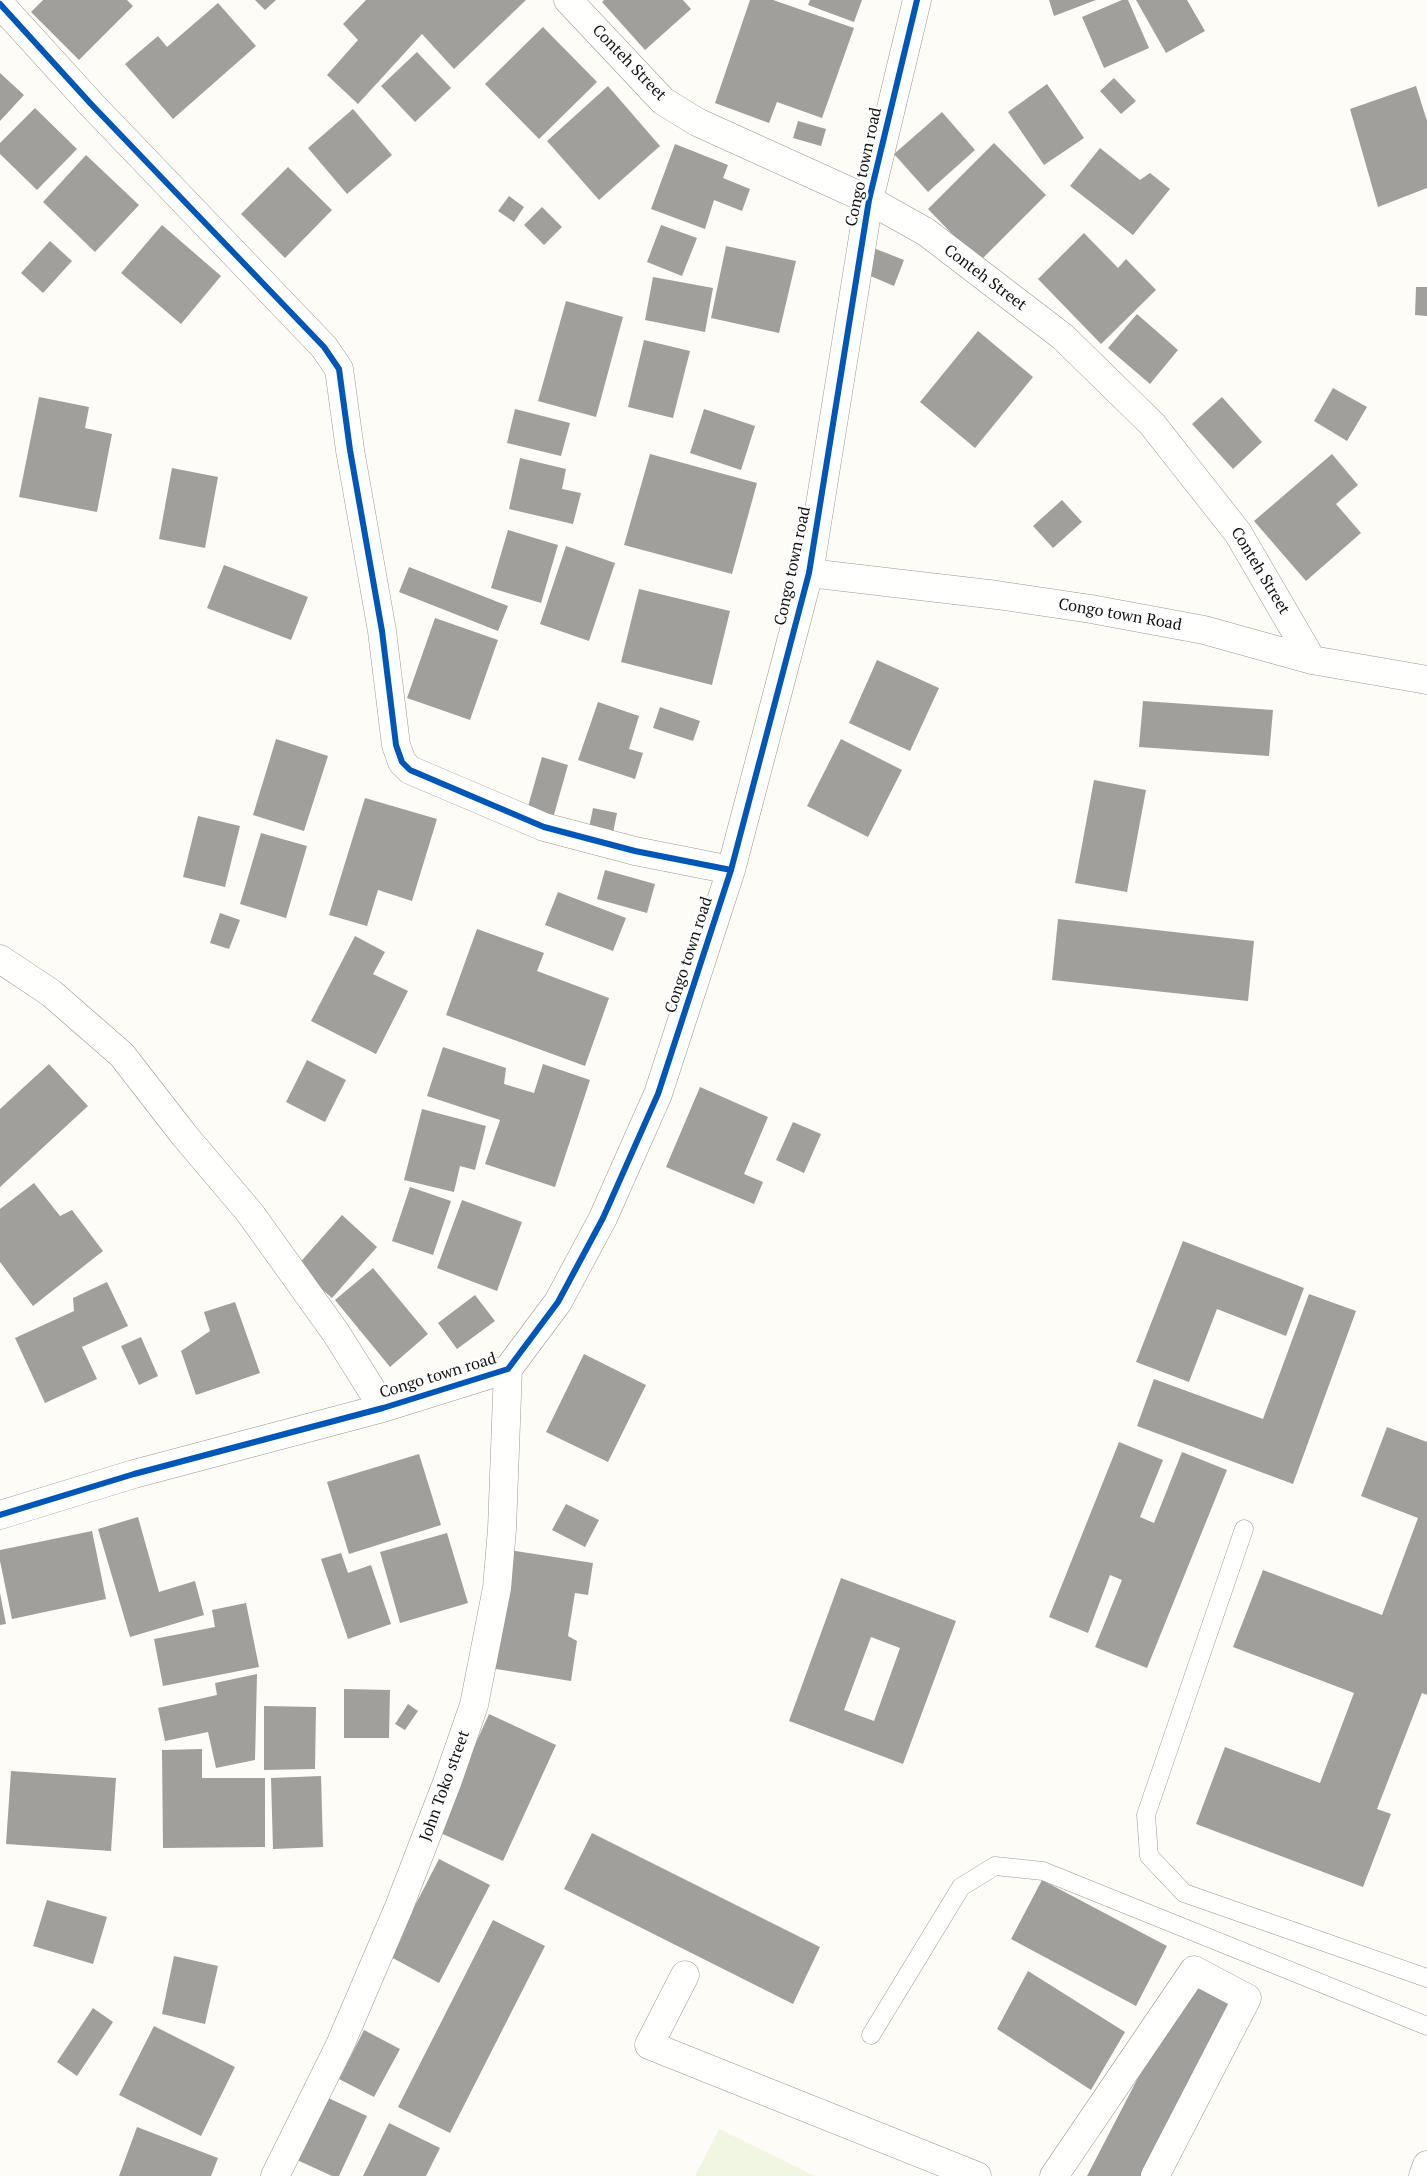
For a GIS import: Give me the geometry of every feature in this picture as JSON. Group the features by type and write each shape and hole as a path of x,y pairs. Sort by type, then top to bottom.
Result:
{"street":[{"name":"Conteh Street","path":"568,0 663,101 697,122 869,200 926,232 1063,337 1152,424 1238,533 1312,660"},
{"name":"Congo town road","path":"0,1515 134,1474 383,1408 508,1369 558,1302 607,1210 658,1094 731,870 809,573 869,200 917,0"},
{"path":"0,4 91,104 324,347 339,369 350,450 382,631 396,746 402,762 410,770 544,827 636,851 731,870"},
{"name":"Congo town Road","path":"809,573 997,595 1091,609 1204,630 1312,660 1427,680"},
{"path":"0,959 52,993 122,1055 184,1135 250,1213 336,1332 383,1408"},
{"name":"John Toko street","path":"275,2176 340,2045 399,1907 448,1780 474,1705 497,1588 502,1529 508,1369"},
{"path":"1054,2176 1194,1970 1247,1998 1155,2176"},
{"path":"685,1975 649,2045 978,2176"},
{"path":"1423,2176 1427,2166"}],"lane":[{"path":"1244,1529 1146,1815 1149,1856 1184,1893 1427,1978"},
{"path":"871,2035 962,1887 995,1866 1044,1870 1427,2026"}],"green space":[{"path":"719,2129 815,2176 695,2176"}],"building":[{"path":"43,0 127,0 133,6 79,60 31,12"},
{"path":"255,0 276,0 265,10"},
{"path":"366,0 526,0 454,69 422,34 358,104 327,75 358,40 343,24"},
{"path":"604,0 683,0 691,9 645,50 602,2"},
{"path":"750,0 773,0 854,28 822,118 777,102 769,123 715,103"},
{"path":"810,0 862,0 854,22 808,5"},
{"path":"1049,0 1096,0 1054,16"},
{"path":"1122,0 1128,0 1149,48 1104,68 1082,17"},
{"path":"1136,0 1187,0 1205,31 1166,53"},
{"path":"218,3 256,46 173,119 125,64 158,36 167,47"},
{"path":"543,27 597,82 539,139 485,84"},
{"path":"417,52 451,88 415,122 381,86"},
{"path":"0,73 24,95 0,121"},
{"path":"1114,78 1136,101 1121,114 1100,91"},
{"path":"1047,84 1084,138 1044,165 1008,112"},
{"path":"608,86 660,146 599,200 547,141"},
{"path":"1416,86 1427,121 1427,188 1378,207 1350,109"},
{"path":"35,108 77,149 37,190 0,154 0,143"},
{"path":"353,109 392,155 347,194 308,148"},
{"path":"942,112 975,150 928,192 894,154"},
{"path":"798,121 826,129 821,146 793,138"},
{"path":"994,143 1046,195 979,262 928,209"},
{"path":"675,144 728,165 723,178 750,189 742,211 714,200 705,229 651,209"},
{"path":"1100,148 1140,180 1150,173 1170,189 1133,235 1070,186"},
{"path":"86,155 139,205 95,252 43,202"},
{"path":"288,167 332,210 285,258 241,214"},
{"path":"509,196 524,207 514,222 498,211"},
{"path":"542,207 562,227 544,245 524,225"},
{"path":"162,225 221,276 181,324 121,273"},
{"path":"661,225 697,238 682,276 647,262"},
{"path":"1084,233 1118,268 1126,259 1156,290 1101,344 1038,279"},
{"path":"50,241 72,261 43,293 21,273"},
{"path":"726,246 796,261 779,333 711,318"},
{"path":"871,247 904,260 894,286 861,272"},
{"path":"653,277 713,288 705,332 645,320"},
{"path":"1416,287 1427,287 1427,316 1415,315"},
{"path":"566,301 623,317 596,417 538,401"},
{"path":"1137,314 1178,350 1150,384 1108,348"},
{"path":"978,331 1033,377 975,448 920,402"},
{"path":"644,340 690,351 673,418 628,407"},
{"path":"1333,388 1367,407 1347,441 1314,421"},
{"path":"39,397 89,407 85,428 112,434 97,512 19,497"},
{"path":"1222,397 1262,442 1233,469 1192,424"},
{"path":"515,409 570,423 561,456 507,443"},
{"path":"704,409 755,426 741,470 690,453"},
{"path":"650,454 757,483 732,574 624,545"},
{"path":"1332,454 1358,485 1336,504 1361,533 1306,581 1254,521"},
{"path":"520,458 566,469 562,489 581,493 573,524 509,509"},
{"path":"172,468 218,477 205,548 159,539"},
{"path":"1062,500 1082,522 1053,548 1033,526"},
{"path":"508,530 558,545 541,603 491,588"},
{"path":"566,546 615,563 589,641 540,624"},
{"path":"224,565 308,597 291,640 207,608"},
{"path":"409,567 508,606 498,631 399,592"},
{"path":"639,589 730,611 712,685 621,662"},
{"path":"435,618 498,640 470,720 407,698"},
{"path":"877,660 939,688 910,751 849,723"},
{"path":"1143,701 1273,710 1269,756 1139,747"},
{"path":"598,702 639,716 629,749 643,753 635,779 578,760"},
{"path":"660,707 700,721 693,741 653,728"},
{"path":"276,739 328,756 304,831 253,815"},
{"path":"841,739 902,770 868,837 807,806"},
{"path":"542,757 568,765 553,818 527,810"},
{"path":"1094,780 1146,790 1127,892 1075,883"},
{"path":"365,798 437,819 412,901 378,890 367,926 329,915"},
{"path":"593,808 617,813 613,833 589,828"},
{"path":"198,816 240,826 225,887 183,877"},
{"path":"261,833 307,846 286,918 240,904"},
{"path":"605,870 655,884 647,913 597,899"},
{"path":"558,892 626,918 613,951 545,925"},
{"path":"220,913 240,920 229,949 210,943"},
{"path":"1058,919 1254,941 1248,1001 1052,980"},
{"path":"477,929 544,953 537,971 609,998 585,1066 446,1015"},
{"path":"355,936 385,952 373,974 408,991 376,1054 311,1021"},
{"path":"443,1047 506,1068 504,1084 534,1093 543,1064 590,1080 555,1187 485,1164 500,1120 427,1096"},
{"path":"307,1060 346,1080 325,1122 286,1102"},
{"path":"49,1064 88,1106 0,1187 0,1109"},
{"path":"700,1087 768,1117 744,1174 763,1182 754,1204 666,1167"},
{"path":"422,1109 486,1126 475,1170 460,1166 454,1192 404,1180"},
{"path":"793,1122 821,1134 804,1173 776,1160"},
{"path":"34,1183 60,1216 72,1210 103,1251 33,1306 0,1262 0,1209"},
{"path":"410,1187 451,1201 433,1255 392,1241"},
{"path":"462,1200 522,1222 497,1291 437,1268"},
{"path":"342,1215 377,1247 332,1298 296,1267"},
{"path":"1183,1241 1304,1288 1286,1336 1217,1309 1189,1382 1136,1362"},
{"path":"373,1268 428,1334 390,1367 335,1300"},
{"path":"107,1282 128,1326 82,1347 97,1379 45,1403 15,1338 74,1311 73,1298"},
{"path":"1309,1294 1356,1311 1293,1484 1137,1426 1154,1379 1263,1419"},
{"path":"475,1295 495,1321 457,1349 438,1323"},
{"path":"235,1302 260,1373 196,1395 181,1351 210,1331 204,1312"},
{"path":"141,1337 158,1376 139,1385 121,1346"},
{"path":"584,1354 646,1385 608,1462 546,1432"},
{"path":"1387,1427 1427,1442 1427,1695 1422,1693 1377,1809 1391,1814 1363,1887 1196,1824 1225,1747 1320,1783 1354,1693 1233,1647 1263,1570 1382,1615 1418,1518 1361,1496"},
{"path":"1119,1442 1163,1460 1140,1517 1154,1523 1182,1452 1227,1470 1147,1668 1095,1647 1122,1580 1110,1575 1088,1633 1049,1617"},
{"path":"419,1454 441,1525 349,1554 327,1482"},
{"path":"566,1504 599,1520 585,1547 552,1530"},
{"path":"138,1517 159,1592 195,1581 204,1615 130,1637 98,1529"},
{"path":"92,1531 106,1599 12,1619 0,1561 0,1550"},
{"path":"447,1533 468,1603 400,1623 380,1552"},
{"path":"509,1550 593,1563 588,1595 575,1593 568,1636 577,1641 571,1681 490,1668"},
{"path":"341,1553 348,1573 371,1565 391,1624 348,1639 321,1559"},
{"path":"841,1578 956,1621 903,1764 789,1721","holes":["871,1637 900,1648 874,1721 844,1710"]},
{"path":"0,1593 6,1624 0,1625"},
{"path":"246,1603 259,1667 163,1686 154,1639 215,1627 212,1610"},
{"path":"257,1674 255,1760 216,1768 208,1732 165,1741 158,1708 217,1695 215,1683"},
{"path":"344,1689 390,1690 389,1738 344,1738"},
{"path":"408,1704 418,1711 405,1730 395,1724"},
{"path":"264,1706 316,1707 315,1769 264,1770"},
{"path":"489,1714 556,1745 503,1861 436,1831"},
{"path":"202,1749 202,1778 265,1778 265,1847 163,1848 162,1750"},
{"path":"11,1771 116,1778 111,1851 6,1844"},
{"path":"321,1776 323,1847 273,1849 271,1778"},
{"path":"592,1833 820,1947 793,2004 564,1889"},
{"path":"439,1859 490,1885 439,1983 389,1956"},
{"path":"1042,1880 1167,1946 1136,2006 1011,1939"},
{"path":"47,1900 107,1917 93,1964 33,1946"},
{"path":"493,1920 545,1946 450,2133 398,2107"},
{"path":"174,1956 218,1966 205,2024 162,2014"},
{"path":"1194,1970 1247,1998 1155,2176 1087,2176"},
{"path":"1028,1971 1125,2032 1091,2090 997,2029"},
{"path":"93,2008 113,2022 77,2076 57,2062"},
{"path":"154,2026 235,2067 201,2136 119,2095"},
{"path":"364,2030 400,2049 374,2097 339,2079"},
{"path":"324,2096 367,2116 339,2176 332,2176 295,2159"},
{"path":"389,2123 440,2148 426,2176 363,2176"},
{"path":"137,2127 218,2158 211,2176 119,2176"}],"cycle path":[{"path":"0,1515 134,1474 383,1408 508,1369 558,1302 603,1218 658,1094 731,870 809,573 869,200 917,0"},
{"path":"0,4 91,104 324,347 339,369 350,450 382,631 396,745 402,762 410,770 544,827 635,851 731,870"}]}
